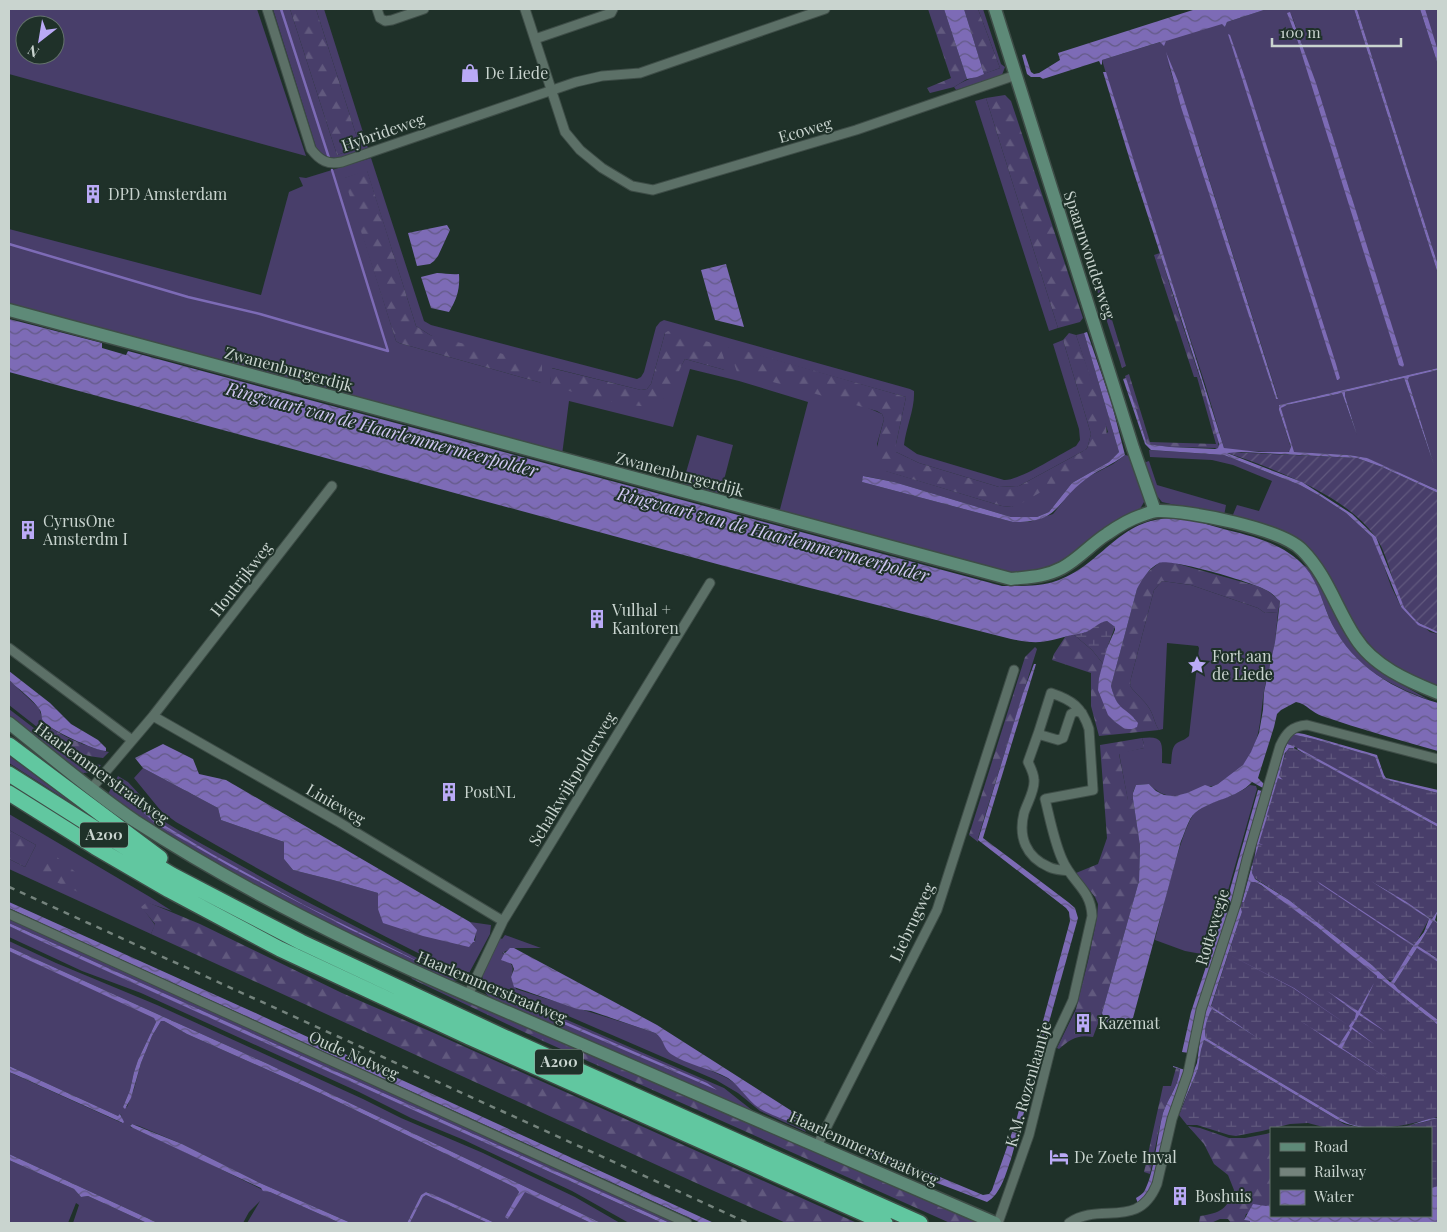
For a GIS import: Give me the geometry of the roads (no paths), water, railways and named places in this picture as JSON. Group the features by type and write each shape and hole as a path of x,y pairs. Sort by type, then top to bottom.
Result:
{"highway":[{"name":"A200","path":"9,745 203,891"},
{"name":"A200","path":"9,774 115,842 301,942 495,1033 920,1223"},
{"name":"A200","path":"9,792 168,890 296,957 469,1037 885,1223"},
{"name":"A200","path":"9,800 49,818"}],"street":[{"name":"Hybrideweg","path":"267,9 311,149 324,162 333,164 550,90 602,76 640,73 825,9"},
{"path":"377,9 380,18 385,21 424,9"},
{"name":"Ecoweg","path":"525,9 564,132 580,150 602,168 632,186 653,190 856,130 1016,75"},
{"path":"535,39 611,13 613,9"},
{"name":"Spaarnwouderweg","path":"995,9 1133,448 1155,511"},
{"name":"Zwanenburgerdijk","path":"9,310 1011,579 1044,576 1062,568 1079,557 1106,534 1131,519 1155,511 1181,511 1267,532 1301,548 1320,570 1355,638 1371,656 1405,680 1438,692"},
{"name":"Houtrijkweg","path":"153,716 332,486"},
{"name":"Schalkwijkpolderweg","path":"468,995 503,921 710,582"},
{"path":"9,648 132,740"},
{"name":"Liebrugweg","path":"817,1146 937,910 1014,670"},
{"name":"K.M. Rozenlaantje","path":"997,1223 1029,1135 1051,1047 1073,1000 1092,916 1092,905 1087,895 1068,871 1062,859 1045,799 1034,781 1028,762 1051,693 1073,702 1082,713"},
{"path":"1039,731 1042,735 1058,740 1063,738 1071,714 1076,711 1082,713 1089,729 1093,790 1045,799"},
{"path":"91,789 153,716"},
{"name":"Linieweg","path":"153,716 337,821 503,921"},
{"name":"Haarlemmerstraatweg","path":"9,723 91,789 135,820 247,887 366,949 468,995 997,1223"},
{"name":"Rottewegje","path":"1069,1223 1088,1214 1129,1212 1140,1208 1153,1194 1172,1119 1188,1073 1201,1010 1236,903 1283,738 1289,730 1307,725 1438,759"},
{"name":"K.M. Rozenlaantje","path":"1034,781 1022,824 1022,838 1028,850 1038,860 1050,868 1068,871"},
{"name":"Oude Notweg","path":"9,914 687,1223"}],"water":[{"path":"944,9 964,9 984,74 967,79"},
{"path":"1196,9 1267,9 1227,22 1225,27 1222,24 1166,41 1164,46 1160,42 1102,60 1101,65 1099,61 1043,79 1031,77 1027,74 1022,55 1025,54 1031,72 1034,74 1039,73 1060,60 1058,53"},
{"path":"1354,9 1357,9 1438,265 1438,274"},
{"path":"1420,9 1425,9 1438,51 1438,65"},
{"path":"1290,12 1316,83 1402,358 1403,367 1399,365 1298,42 1287,13"},
{"path":"1228,34 1230,35 1245,78 1336,364 1340,378 1338,380 1337,380"},
{"path":"1166,52 1178,81 1278,399 1276,399 1181,107"},
{"path":"1103,72 1106,72 1224,448 1259,452 1289,452 1291,447 1279,405 1438,368 1438,370 1409,377 1408,380 1434,465 1404,378 1345,392 1357,435 1342,393 1281,408 1294,452 1349,455 1367,458 1438,490 1438,493 1382,467 1357,458 1241,452 1227,453 1302,482 1352,514 1376,537 1404,607 1419,623 1438,632 1438,634 1418,625 1401,607 1372,537 1346,513 1320,496 1300,485 1224,455 1151,450 1145,444 1123,379 1126,378 1147,444 1215,449 1218,448 1219,444 1203,386"},
{"path":"447,225 450,230 438,256 430,264 417,266 408,233"},
{"path":"726,264 744,327 715,320 701,270"},
{"path":"437,273 459,274 457,294 449,312 431,308 421,277"},
{"name":"Ringvaart van de Haarlemmermeerpolder","path":"9,319 102,343 102,348 126,355 128,351 1002,586 1038,585 1059,580 1088,563 1126,533 1140,525 1156,520 1187,519 1254,537 1287,551 1305,567 1314,580 1332,624 1341,639 1364,664 1391,684 1438,703 1438,751 1322,716 1296,702 1281,710 1277,714 1258,778 1264,784 1263,788 1252,782 1239,792 1202,808 1195,813 1189,822 1181,841 1130,1029 1117,1028 1106,1021 1102,1013 1139,881 1140,846 1133,793 1136,785 1149,784 1156,791 1164,795 1175,796 1205,785 1211,787 1243,765 1259,733 1264,692 1275,642 1280,601 1270,592 1231,577 1179,564 1159,563 1152,568 1137,589 1111,686 1116,701 1138,723 1137,727 1125,729 1108,715 1098,690 1099,678 1107,648 1115,630 1115,627 1107,621 1086,632 1048,641 1029,642 1011,639 728,567 9,372"},
{"path":"1087,332 1111,401 1125,455 1086,479 1048,515 1040,519 1013,522 862,482 863,476 894,482 1011,517 1037,517 1049,512 1072,483 1109,462 1119,452 1084,333"},
{"path":"1034,664 1036,664 983,838 1068,902 1075,908 1078,918 1011,1159 999,1189 987,1202 903,1170 835,1140 837,1137 842,1136 983,1195 989,1194 992,1190 1016,1121 1070,921 1069,912 1066,908 978,840 1023,693"},
{"path":"9,671 50,703 71,724 98,740 106,748 106,751 73,739 47,725 43,721 41,711 37,706 9,680"},
{"path":"1292,732 1377,755 1386,778 1438,790 1438,793 1383,779 1375,757 1291,734"},
{"path":"163,744 193,759 199,774 226,780 470,922 477,930 475,942 469,947 423,936 383,923 378,909 378,893 293,870 284,859 284,842 221,820 218,808 143,768 135,758"},
{"path":"1287,744 1295,746 1294,748 1289,748 1285,753 1279,776 1283,780 1278,778 1267,815 1269,817 1267,817 1259,843 1263,845 1259,844 1255,857 1257,839"},
{"path":"1298,748 1438,824 1438,827 1308,756"},
{"path":"1258,790 1262,791 1221,938 1211,964 1189,1053 1182,1052 1191,1012 1222,918"},
{"path":"131,795 149,816 212,854 306,906 444,974 349,929 231,867 156,824 144,813"},
{"path":"1252,865 1252,873 1255,879 1289,900 1372,965 1390,982 1413,946 1317,881 1414,945 1424,932 1429,919 1371,881 1432,919 1438,910 1435,920 1438,923 1433,921 1418,946 1438,959 1438,962 1417,948 1394,984 1438,1020 1438,1025 1381,979 1377,978 1377,976 1316,926 1261,885 1251,882 1244,902 1242,902"},
{"path":"9,902 714,1223 701,1223 54,929 9,908"},
{"path":"1239,908 1241,908 1242,912 1211,1006 1259,1039 1212,1009 1206,1027 1206,1038 1350,1124 1364,1127 1361,1127 1348,1124 1336,1119 1204,1040 1198,1069 1178,1116 1180,1105 1197,1063 1202,1025"},
{"path":"9,923 670,1223 662,1223 45,943 9,926"},
{"path":"9,947 268,1064 601,1223 591,1223 525,1192 508,1219 505,1217 519,1192 516,1188 322,1094 187,1034 164,1021 161,1021 152,1036 141,1063 131,1098 125,1109 123,1107 138,1060 156,1022 154,1018 11,952"},
{"path":"510,948 514,948 657,1025 809,1122 812,1127 777,1117 759,1108 728,1078 671,1054 655,1033 514,987 511,977 514,969 512,964 501,960 503,952 505,953"},
{"path":"1228,954 1294,988 1349,1026 1293,988"},
{"path":"1374,983 1360,1013 1386,1032 1359,1015 1352,1027 1374,1044 1352,1029 1342,1048 1387,1078 1308,1026 1339,1045 1350,1028 1349,1026 1356,1013 1327,991 1358,1011"},
{"path":"538,1010 707,1083 717,1090 545,1016"},
{"path":"9,1066 118,1116 120,1114 124,1122 9,1072"},
{"path":"1173,1066 1185,1070 1152,1188 1138,1204 1136,1198 1144,1191 1151,1173 1163,1113 1176,1086 1179,1075 1180,1069"},
{"path":"1438,1118 1413,1124 1407,1125 1428,1119"},
{"path":"132,1124 182,1144 260,1183 351,1223 340,1223 270,1192 263,1191 261,1188 133,1128 130,1126"},
{"path":"9,1154 158,1223 147,1223 88,1196 81,1197 74,1189 9,1160"},
{"path":"1438,1186 1438,1223 1250,1223 1250,1221 1244,1220 1253,1204 1270,1205 1270,1217 1432,1217 1432,1188"},
{"path":"426,1192 495,1223 488,1223 426,1195 423,1197 410,1223 407,1223 421,1195"}],"waterway":[{"path":"281,9 329,158"},
{"path":"9,244 188,297 260,314 388,351 332,170"}],"railway":[{"path":"9,887 748,1223"}],"place":[{"name":"De Liede","path":"470,73"},
{"name":"DPD Amsterdam","path":"93,194"},
{"name":"CyrusOne Amsterdm I","path":"28,530"},
{"name":"Vulhal + Kantoren","path":"597,619"},
{"name":"Fort aan de Liede","path":"1197,665"},
{"name":"PostNL","path":"449,792"},
{"name":"Kazemat","path":"1083,1023"},
{"name":"De Zoete Inval","path":"1059,1157"},
{"name":"Boshuis","path":"1180,1196"}]}
